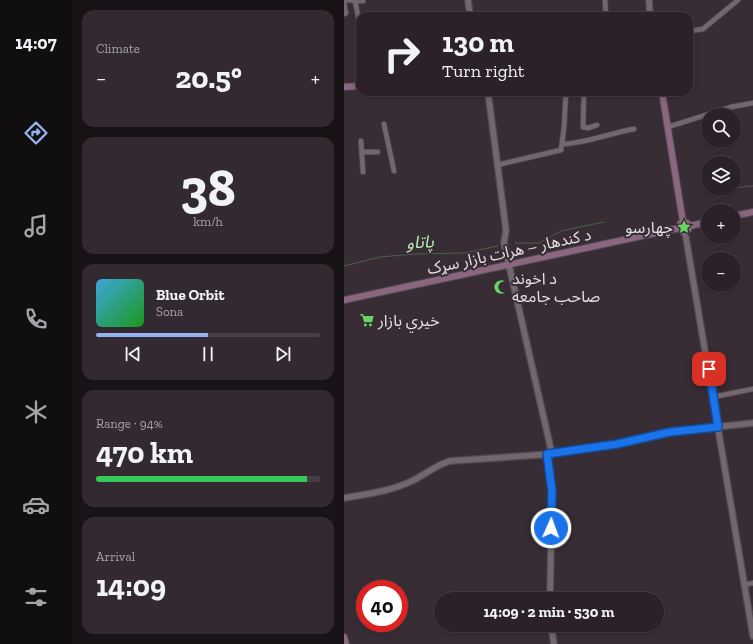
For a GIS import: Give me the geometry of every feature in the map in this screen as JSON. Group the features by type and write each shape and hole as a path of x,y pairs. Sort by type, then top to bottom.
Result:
{"main road":[{"path":"344,85 356,86"},
{"path":"663,96 683,222"},
{"path":"741,215 753,212"},
{"path":"683,222 686,222 689,226"},
{"path":"683,222 679,225 681,231 685,232 688,230 689,226"},
{"path":"689,226 701,223"},
{"name":"د کندهار – هرات بازار سړک","path":"344,300 679,228"},
{"path":"344,637 346,644"}],"street":[{"path":"344,0 363,1"},
{"path":"468,0 470,12"},
{"path":"605,0 606,12"},
{"path":"649,0 650,12"},
{"path":"693,30 703,29 738,0"},
{"path":"355,1 357,12"},
{"path":"344,4 346,13 344,14"},
{"path":"488,96 496,165 506,230 504,243 550,454 552,491 550,592"},
{"path":"496,165 561,150 563,144 566,96"},
{"path":"584,96 583,126 588,128 597,125"},
{"path":"668,127 731,107 753,103"},
{"path":"384,124 394,171"},
{"path":"563,144 585,142 608,134 634,129"},
{"path":"360,141 362,152 362,172"},
{"path":"362,152 378,152"},
{"path":"685,232 753,636"},
{"path":"713,397 753,389"},
{"path":"344,498 384,492 414,480 440,464 450,461 550,454 617,444 670,432 753,422"},
{"path":"744,585 753,583"},
{"path":"552,632 554,644"}],"waterway":[{"path":"741,187 753,186"},
{"path":"515,243 539,243 561,231 604,222"},
{"name":"پاتاو","path":"344,266 380,257 415,254 464,253 498,246"}],"place":[{"name":"چهارسو","path":"684,227"},
{"name":"د اخوند صاحب جامعه","path":"501,287"},
{"name":"خیري بازار","path":"367,320"}],"route":[{"path":"551,528 552,491 547,454 617,444 680,430 718,427 709,369"}]}
